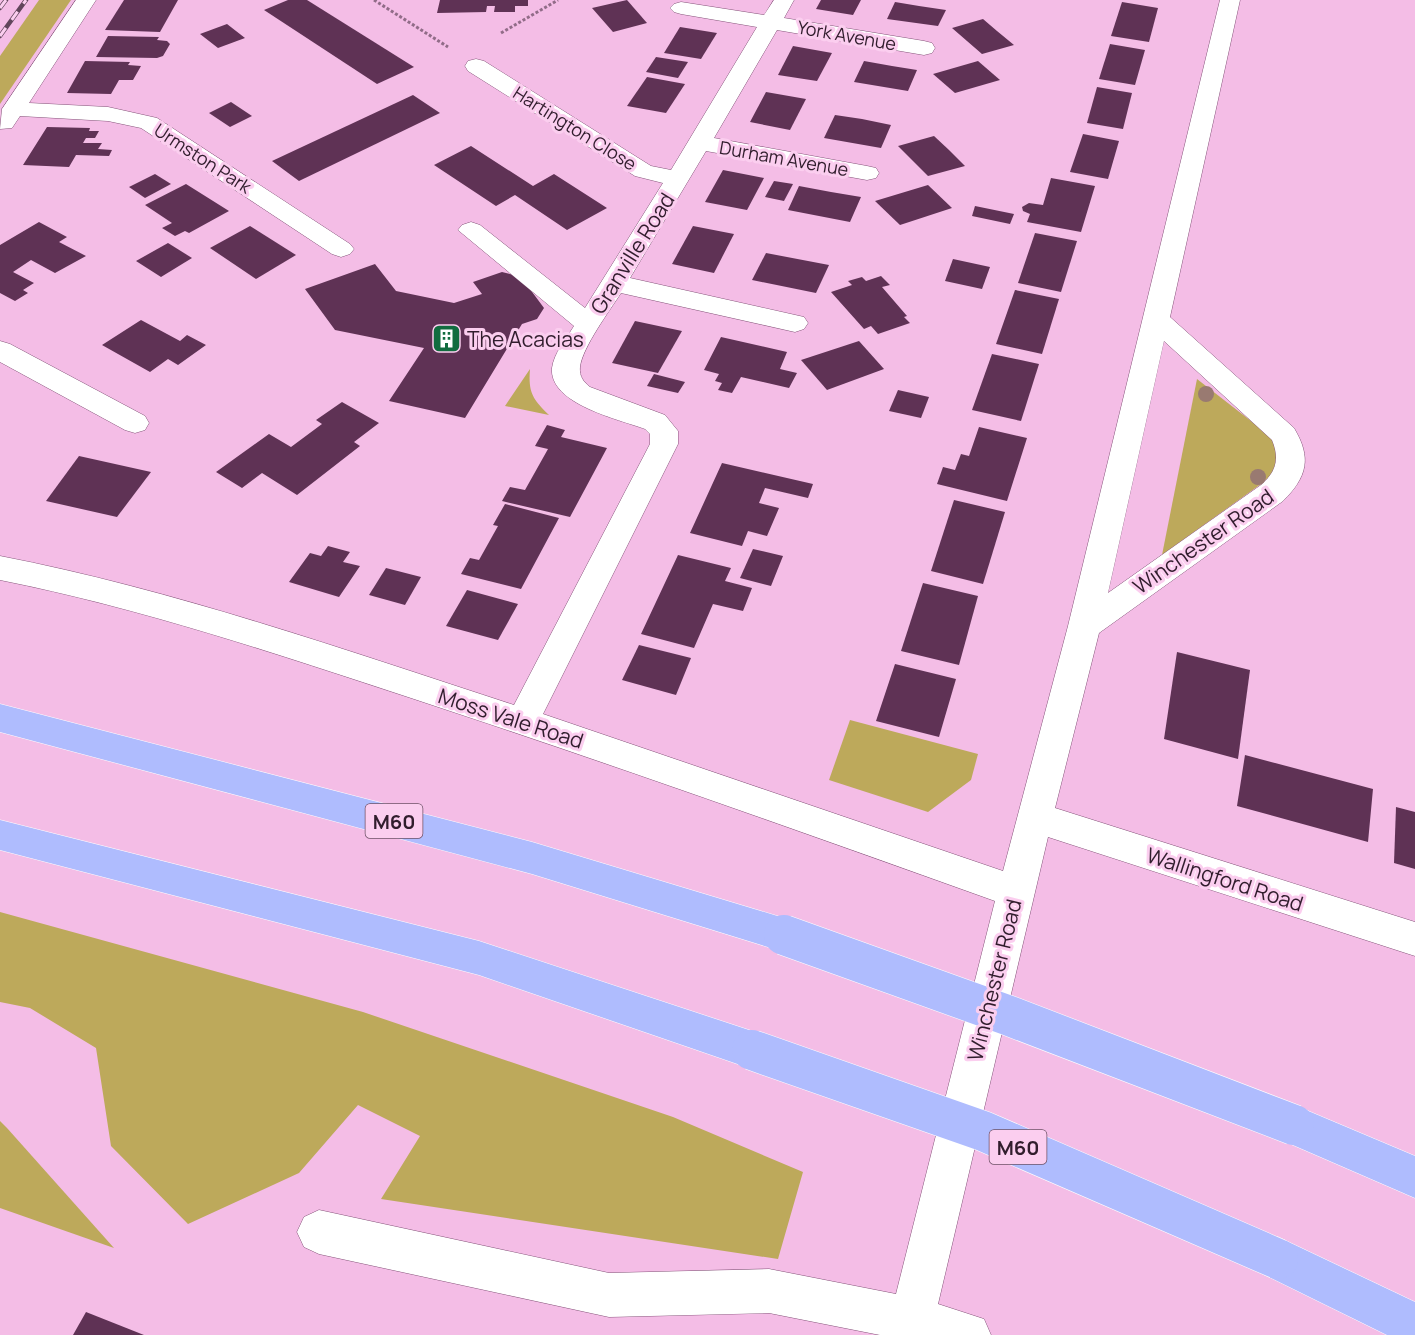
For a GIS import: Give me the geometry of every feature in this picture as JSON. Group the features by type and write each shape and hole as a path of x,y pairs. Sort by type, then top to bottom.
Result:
{"highway":[{"name":"M60","path":"0,718 532,858 784,935 1008,1015 1294,1125 1415,1177"},
{"name":"M60","path":"0,835 479,958 752,1050 983,1131 1278,1259 1415,1324"}],"street":[{"path":"6,119 86,0"},
{"name":"Winchester Road","path":"910,1327 1016,892 1084,626 1230,0"},
{"name":"York Avenue","path":"681,8 777,11 924,48"},
{"name":"Granville Road","path":"523,721 664,444 664,431 656,422 580,394 568,383 566,368 571,353 700,143 777,11"},
{"name":"Hartington Close","path":"476,66 644,171 678,179"},
{"name":"Urmston Park","path":"6,119 116,115 149,123 341,249"},
{"name":"Durham Avenue","path":"700,143 867,173"},
{"path":"471,230 588,324"},
{"path":"614,283 795,323"},
{"name":"Winchester Road","path":"1084,626 1272,493 1283,484 1291,472 1293,460 1284,435 1155,318"},
{"path":"0,350 135,423"},
{"name":"Moss Vale Road","path":"0,568 83,586 182,612 523,721 1016,892"},
{"name":"Wallingford Road","path":"1035,817 1415,939"},
{"path":"320,1232 609,1295 769,1291 910,1327 968,1335"}],"path":[{"path":"374,0 476,66"},
{"path":"501,33 558,0"}],"shaded area":[{"path":"39,0 71,0 0,104 0,56"},
{"path":"530,369 533,395 549,415 505,406"},
{"path":"1197,379 1260,428 1274,442 1279,460 1272,474 1261,484 1162,555"},
{"path":"850,720 978,754 971,780 928,812 829,780"},
{"path":"0,912 363,1012 673,1117 803,1172 778,1259 381,1199 420,1136 358,1105 299,1173 188,1224 111,1146 96,1048 30,1008 0,1002"},
{"path":"0,1121 7,1128 114,1248 0,1208"}],"building":[{"path":"124,0 178,0 160,32 105,30"},
{"path":"288,0 307,0 414,67 377,84 264,10"},
{"path":"440,0 528,0 528,6 515,6 515,12 494,12 495,6 487,6 486,12 437,13"},
{"path":"627,0 647,23 613,32 592,8"},
{"path":"821,0 861,0 853,15 816,9"},
{"path":"895,2 946,10 938,26 887,19"},
{"path":"1122,2 1158,8 1149,42 1111,36"},
{"path":"983,19 1014,45 982,54 952,28"},
{"path":"227,24 245,38 218,48 200,34"},
{"path":"680,27 717,33 701,59 664,53"},
{"path":"108,36 159,37 157,40 167,41 170,44 163,56 157,58 96,57"},
{"path":"1110,44 1145,50 1135,85 1099,79"},
{"path":"793,46 832,53 817,81 778,75"},
{"path":"656,57 688,62 678,78 646,72"},
{"path":"85,61 130,62 128,65 141,66 133,80 119,80 111,94 67,93"},
{"path":"864,61 917,70 908,91 854,82"},
{"path":"978,61 1000,80 955,93 933,74"},
{"path":"647,77 685,84 666,113 627,106"},
{"path":"1097,87 1132,93 1123,129 1087,123"},
{"path":"766,92 806,99 790,130 750,122"},
{"path":"413,95 440,113 299,181 272,161"},
{"path":"231,102 252,116 230,127 209,113"},
{"path":"835,115 891,125 881,148 824,138"},
{"path":"47,127 90,128 89,131 99,131 95,138 86,138 83,143 102,143 98,149 112,150 109,156 76,155 69,167 23,165"},
{"path":"1083,134 1119,141 1108,179 1070,172"},
{"path":"934,136 965,166 928,176 898,146"},
{"path":"471,146 533,186 554,174 607,208 567,230 515,195 496,206 434,165"},
{"path":"723,170 764,178 747,210 705,202"},
{"path":"155,174 171,184 145,198 129,187"},
{"path":"1051,178 1095,186 1081,232 1027,222 1030,214 1023,211 1022,207 1029,203 1043,205"},
{"path":"774,181 793,184 784,201 765,197"},
{"path":"186,184 229,211 189,233 185,231 175,236 162,228 172,223 145,205"},
{"path":"928,185 952,208 900,225 875,201"},
{"path":"799,186 861,197 850,222 788,210"},
{"path":"975,206 1014,214 1010,224 972,216"},
{"path":"39,222 67,237 59,242 86,256 55,273 31,260 13,272 34,283 23,290 28,293 15,301 0,293 0,245"},
{"path":"250,226 296,255 256,279 210,248"},
{"path":"693,226 734,234 714,273 672,264"},
{"path":"1035,233 1077,241 1061,292 1018,283"},
{"path":"168,243 192,258 161,277 136,261"},
{"path":"766,253 829,265 816,293 752,280"},
{"path":"953,259 990,267 982,289 945,281"},
{"name":"The Acacias","path":"375,264 396,291 454,303 482,294 473,282 502,272 521,277 544,308 537,319 522,324 465,418 389,401 424,348 335,330 305,289"},
{"path":"881,276 890,285 882,287 907,316 904,317 910,323 878,334 871,326 864,329 831,292 852,285 848,281 862,277 866,281"},
{"path":"1015,290 1059,299 1042,354 996,344"},
{"path":"141,320 180,341 187,335 206,345 178,365 168,359 150,372 102,345"},
{"path":"635,321 682,331 658,373 612,363"},
{"path":"721,337 787,352 780,369 797,373 789,388 741,377 732,393 718,390 722,383 715,381 719,374 704,370"},
{"path":"859,341 884,369 827,390 801,360"},
{"path":"992,354 1039,364 1021,421 972,410"},
{"path":"654,374 685,382 678,393 647,386"},
{"path":"898,390 929,397 921,418 889,411"},
{"path":"342,402 379,423 354,442 360,446 297,495 262,473 242,488 216,472 269,434 291,447 322,424 316,420"},
{"path":"547,425 565,430 561,437 607,448 570,517 502,501 510,487 525,490 548,449 535,446"},
{"path":"979,427 1027,438 1007,501 937,484 943,467 955,470 961,454 969,456"},
{"path":"79,456 151,472 117,517 46,501"},
{"path":"722,463 813,484 808,498 765,488 759,503 779,508 767,536 748,531 742,546 690,533"},
{"path":"954,500 1005,512 983,584 931,571"},
{"path":"505,504 559,518 521,589 461,574 470,558 479,560 498,526 493,525"},
{"path":"328,546 350,552 343,562 360,566 339,597 289,582 310,553 321,556"},
{"path":"753,549 783,556 771,586 740,578"},
{"path":"678,555 731,568 725,581 752,588 743,611 713,604 694,648 641,634"},
{"path":"386,568 421,577 405,605 369,595"},
{"path":"923,583 978,596 959,665 901,651"},
{"path":"467,590 518,604 498,640 446,626"},
{"path":"639,645 691,658 676,695 622,680"},
{"path":"1177,652 1250,670 1238,759 1164,739"},
{"path":"895,664 956,679 939,737 876,721"},
{"path":"1245,755 1373,789 1368,842 1237,806"},
{"path":"1396,807 1415,812 1415,869 1394,863"},
{"path":"86,1312 144,1335 73,1335"}],"railway":[{"path":"0,8 6,0"},
{"path":"0,36 26,0"}],"place":[{"name":"The Acacias","path":"446,339"}]}
